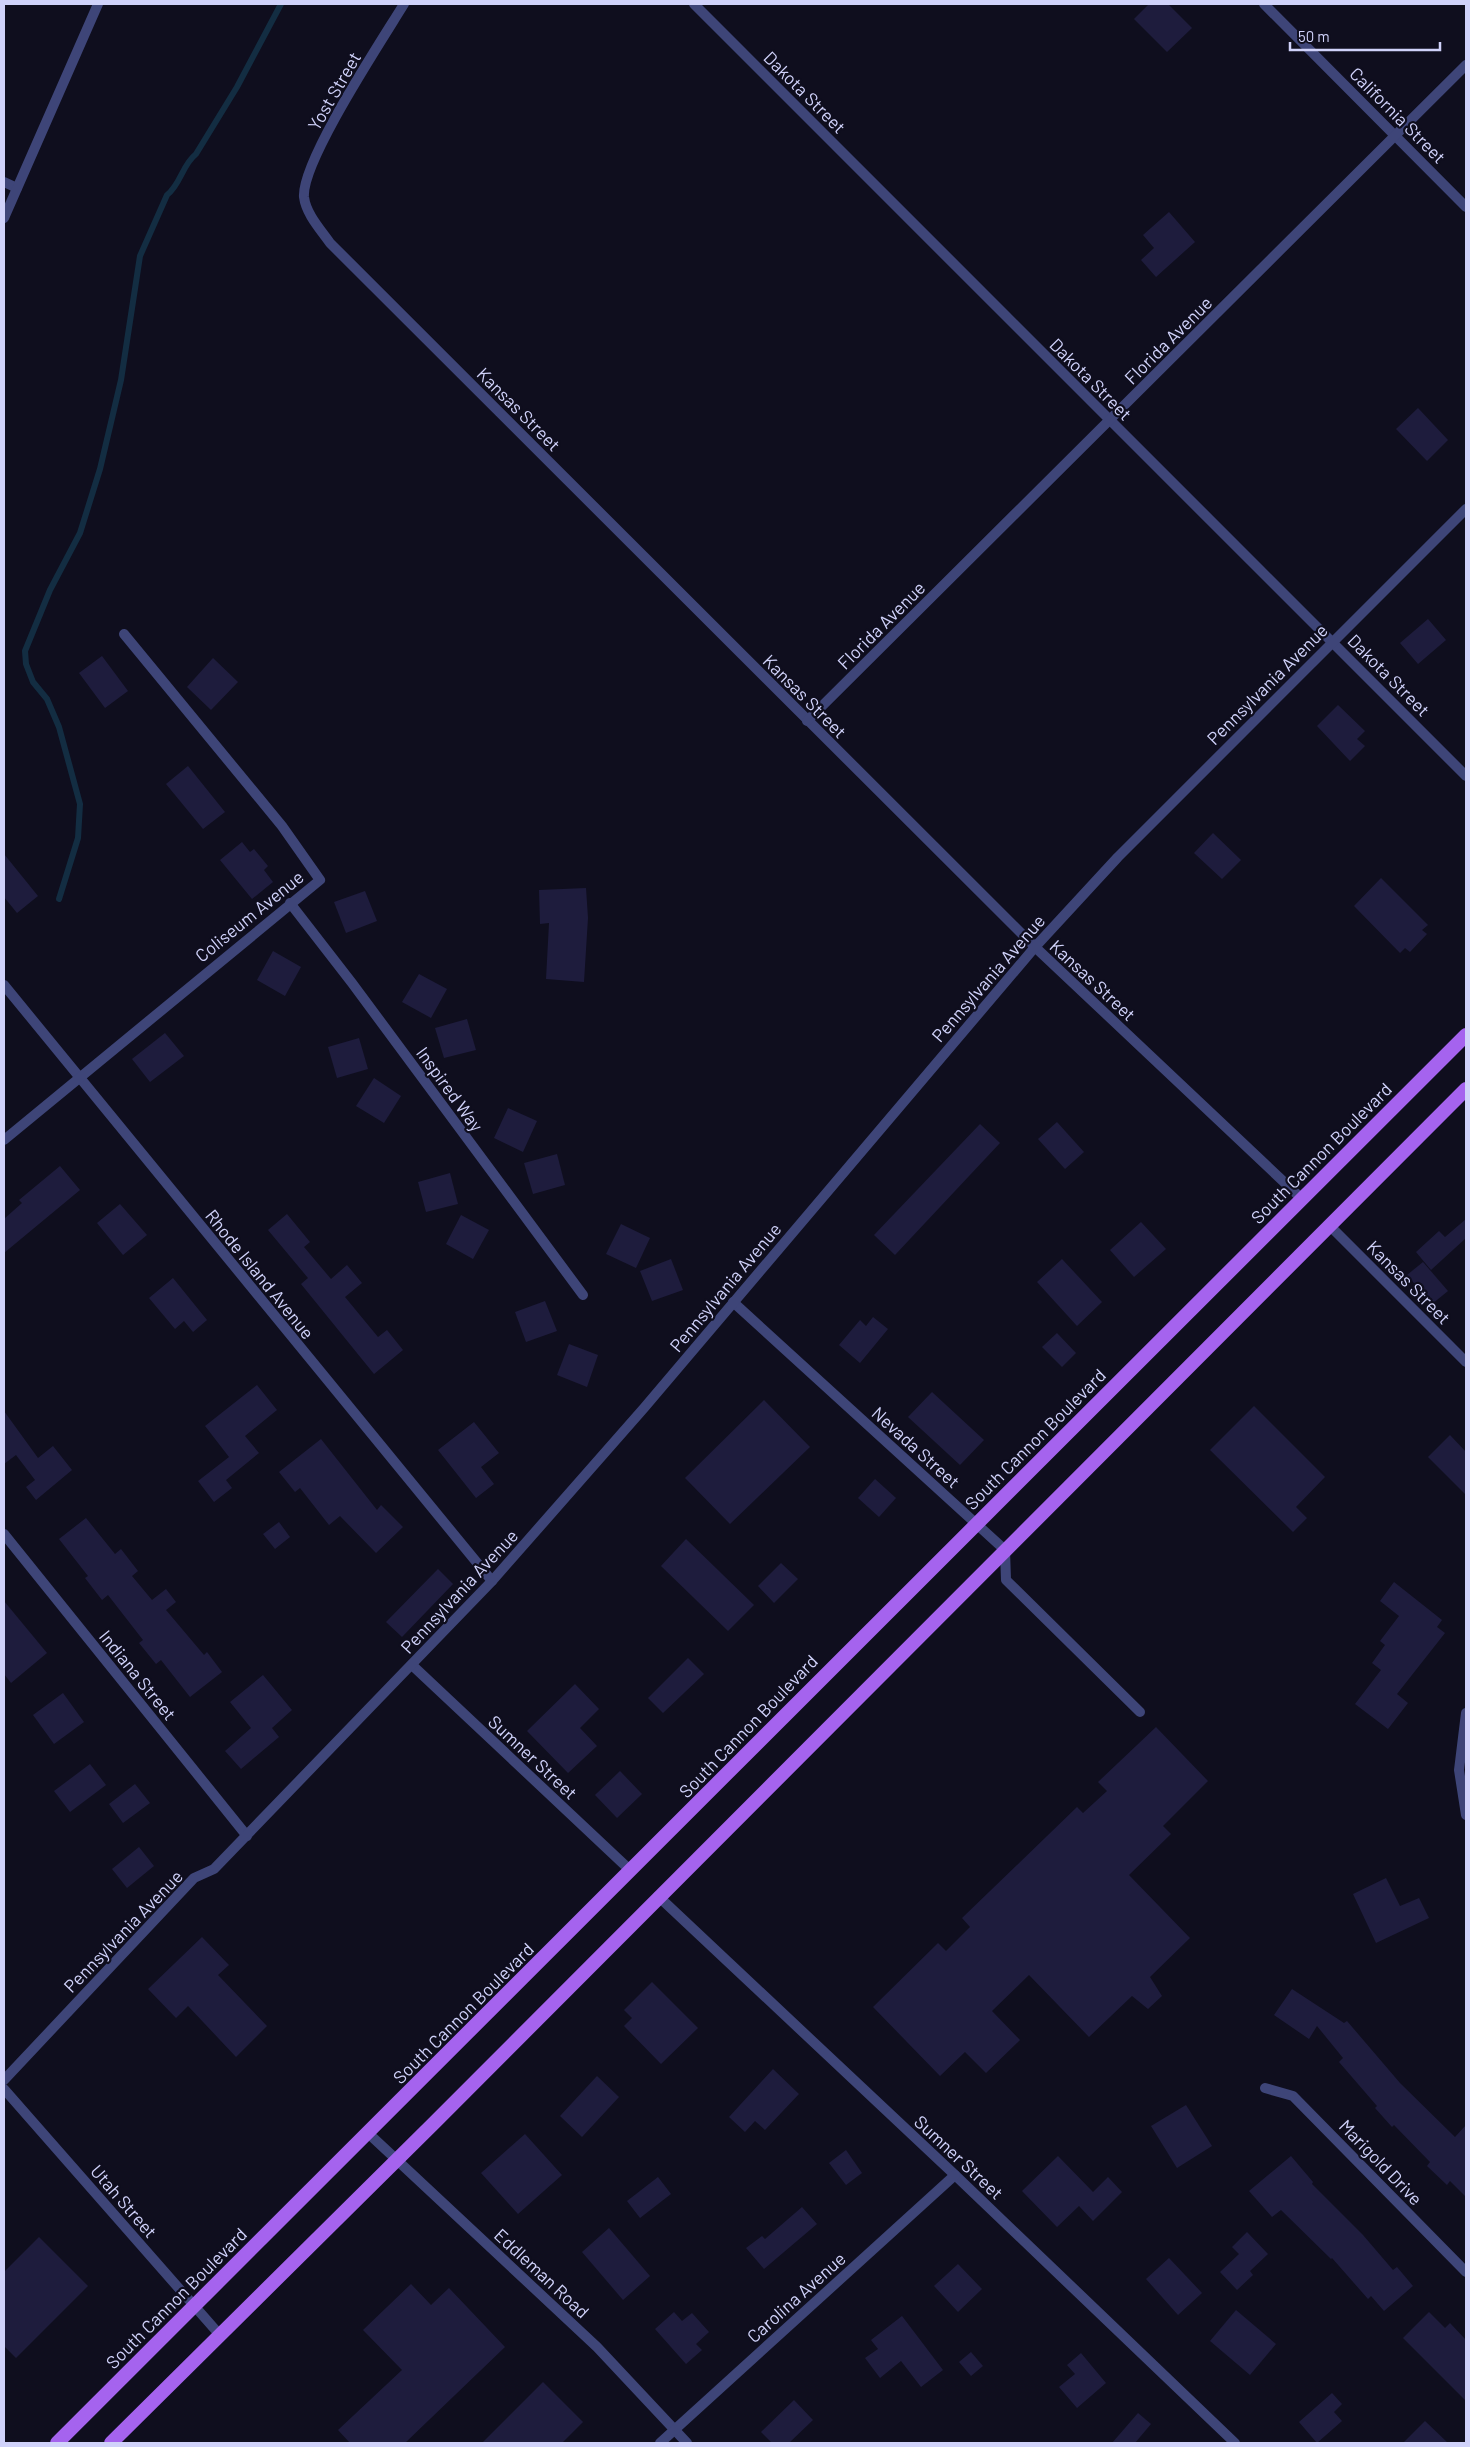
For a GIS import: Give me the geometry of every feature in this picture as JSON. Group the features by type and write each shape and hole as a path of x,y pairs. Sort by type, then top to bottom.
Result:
{"main road":[{"name":"South Cannon Boulevard","path":"57,2443 1466,1035"},
{"path":"110,2443 1466,1089"}],"street":[{"path":"4,218 98,4"},
{"name":"Yost Street","path":"304,199 305,184 312,163 404,4"},
{"name":"Dakota Street","path":"694,4 1466,776"},
{"name":"California Street","path":"1264,4 1466,207"},
{"name":"Florida Avenue","path":"807,721 1466,65"},
{"path":"4,182 17,188"},
{"name":"Kansas Street","path":"304,199 311,216 330,244 1035,947 1302,1199"},
{"name":"Pennsylvania Avenue","path":"4,2080 194,1878 214,1869 413,1666 492,1582 1035,947 1118,857 1466,509"},
{"name":"Coliseum Avenue","path":"4,1140 320,880 282,826 124,634"},
{"name":"Inspired Way","path":"290,903 352,983 583,1295"},
{"name":"Rhode Island Avenue","path":"4,985 492,1582"},
{"name":"Kansas Street","path":"1330,1226 1466,1362"},
{"name":"Nevada Street","path":"733,1302 1005,1550"},
{"name":"Indiana Street","path":"4,1534 247,1836"},
{"path":"1005,1550 1006,1580 1140,1712"},
{"name":"Sumner Street","path":"413,1666 631,1871"},
{"path":"1466,1713 1459,1770 1466,1815"},
{"name":"Sumner Street","path":"658,1896 955,2175 1235,2443"},
{"name":"Marigold Drive","path":"1264,2088 1294,2096 1466,2272"},
{"name":"Utah Street","path":"4,2089 219,2334"},
{"name":"Eddleman Road","path":"368,2133 597,2347 687,2443"},
{"name":"Carolina Avenue","path":"660,2443 955,2175"}],"building":[{"path":"1149,4 1168,4 1192,28 1167,52 1134,19"},
{"path":"1169,212 1195,242 1156,277 1141,260 1154,248 1143,235"},
{"path":"1418,408 1448,440 1427,461 1396,429"},
{"path":"1428,619 1446,640 1418,664 1400,643"},
{"path":"102,656 128,691 105,708 79,673"},
{"path":"213,658 238,682 211,710 187,687"},
{"path":"1338,705 1365,731 1357,739 1365,746 1350,761 1317,726"},
{"path":"188,766 225,812 203,829 166,784"},
{"path":"1213,833 1241,860 1222,879 1194,853"},
{"path":"242,842 250,852 254,849 268,866 264,870 273,882 252,899 220,860"},
{"path":"4,854 38,896 17,913 4,897"},
{"path":"1381,878 1428,925 1422,930 1427,934 1410,952 1405,948 1400,953 1354,906"},
{"path":"586,888 588,918 584,982 546,979 549,923 540,924 539,890"},
{"path":"365,891 377,921 346,933 334,902"},
{"path":"273,951 301,967 285,996 257,980"},
{"path":"419,974 447,989 431,1018 402,1002"},
{"path":"467,1019 476,1050 444,1058 435,1028"},
{"path":"165,1033 184,1056 150,1082 132,1059"},
{"path":"359,1038 368,1069 337,1078 328,1047"},
{"path":"374,1078 401,1096 384,1123 356,1106"},
{"path":"508,1108 537,1121 523,1152 494,1138"},
{"path":"1057,1122 1084,1152 1065,1169 1038,1139"},
{"path":"980,1124 1000,1143 895,1255 874,1235"},
{"path":"557,1154 565,1185 533,1194 524,1163"},
{"path":"60,1166 80,1190 4,1253 4,1219 22,1203 19,1200"},
{"path":"450,1173 458,1204 426,1212 418,1182"},
{"path":"120,1204 147,1235 123,1255 97,1223"},
{"path":"287,1214 310,1242 304,1247 331,1279 347,1265 362,1283 345,1297 378,1337 387,1330 403,1350 374,1374 301,1284 308,1278 268,1230"},
{"path":"461,1215 489,1230 473,1259 446,1244"},
{"path":"1466,1219 1466,1238 1431,1270 1416,1252 1439,1231 1445,1237"},
{"path":"1141,1222 1166,1249 1134,1277 1110,1250"},
{"path":"621,1224 650,1238 636,1268 606,1254"},
{"path":"671,1259 683,1290 652,1301 640,1271"},
{"path":"1062,1259 1102,1302 1077,1326 1037,1282"},
{"path":"1423,1262 1448,1291 1432,1304 1407,1275"},
{"path":"173,1278 207,1320 193,1332 184,1321 175,1329 149,1298"},
{"path":"545,1301 557,1331 526,1342 515,1312"},
{"path":"873,1317 888,1329 860,1363 839,1345 860,1320 866,1326"},
{"path":"1057,1333 1076,1353 1062,1367 1042,1347"},
{"path":"569,1344 598,1355 587,1387 557,1375"},
{"path":"257,1385 277,1410 245,1436 259,1453 226,1480 232,1488 214,1502 198,1481 229,1457 205,1426"},
{"path":"932,1392 984,1440 960,1465 908,1417"},
{"path":"764,1400 810,1447 730,1524 685,1478"},
{"path":"1254,1406 1325,1477 1296,1507 1307,1518 1293,1532 1210,1450"},
{"path":"4,1411 38,1458 53,1446 72,1470 36,1500 26,1487 35,1480 16,1455 4,1464"},
{"path":"474,1422 499,1453 481,1467 494,1484 476,1498 438,1450"},
{"path":"1450,1435 1466,1452 1466,1495 1428,1457"},
{"path":"321,1439 377,1510 381,1505 403,1527 376,1553 340,1516 329,1525 300,1488 295,1492 279,1472"},
{"path":"875,1479 896,1498 879,1517 858,1498"},
{"path":"86,1518 115,1554 121,1549 138,1571 132,1576 152,1600 166,1589 176,1602 166,1610 204,1655 207,1652 222,1672 190,1697 161,1660 156,1664 139,1643 143,1640 108,1595 102,1600 85,1578 88,1576 59,1539"},
{"path":"279,1522 290,1537 275,1549 263,1534"},
{"path":"686,1539 754,1605 728,1631 661,1566"},
{"path":"781,1563 798,1579 774,1603 758,1586"},
{"path":"438,1569 453,1584 402,1637 386,1622"},
{"path":"1394,1582 1442,1620 1437,1627 1445,1633 1397,1694 1408,1703 1388,1729 1355,1704 1381,1670 1372,1663 1385,1645 1380,1641 1399,1616 1380,1601"},
{"path":"4,1601 47,1653 11,1683 4,1674"},
{"path":"688,1658 704,1674 663,1713 648,1698"},
{"path":"263,1675 292,1710 272,1728 279,1737 241,1769 225,1751 251,1728 230,1702"},
{"path":"575,1684 599,1709 580,1728 597,1746 568,1773 527,1731"},
{"path":"63,1693 84,1722 54,1744 33,1715"},
{"path":"1156,1727 1208,1781 1163,1826 1171,1834 1129,1875 1190,1938 1150,1977 1162,1996 1148,2009 1132,1996 1089,2037 1029,1975 992,2011 1020,2040 986,2073 965,2052 940,2076 873,2007 938,1943 946,1951 970,1927 962,1918 1077,1807 1083,1813 1107,1791 1098,1782"},
{"path":"90,1764 106,1785 70,1812 54,1791"},
{"path":"620,1771 642,1794 617,1818 595,1795"},
{"path":"135,1784 150,1803 123,1823 109,1804"},
{"path":"139,1847 154,1866 127,1888 112,1869"},
{"path":"1386,1878 1400,1906 1419,1898 1429,1918 1376,1943 1353,1894"},
{"path":"202,1937 229,1965 218,1975 267,2026 236,2057 188,2006 176,2018 148,1989"},
{"path":"652,1982 698,2028 661,2064 624,2026 632,2018 624,2010"},
{"path":"1292,1989 1344,2023 1347,2021 1400,2083 1455,2137 1466,2125 1466,2197 1450,2181 1447,2185 1427,2166 1430,2162 1394,2125 1392,2127 1375,2108 1377,2106 1339,2062 1343,2058 1317,2026 1309,2039 1274,2015"},
{"path":"773,2069 799,2094 765,2130 755,2121 745,2132 729,2117"},
{"path":"597,2076 619,2097 582,2137 560,2116"},
{"path":"1186,2105 1212,2146 1177,2168 1151,2126"},
{"path":"525,2134 562,2175 518,2214 481,2173"},
{"path":"846,2150 862,2173 846,2185 829,2163"},
{"path":"1058,2156 1093,2192 1108,2177 1122,2192 1093,2221 1079,2206 1057,2227 1022,2191"},
{"path":"1291,2156 1313,2182 1312,2184 1363,2235 1393,2270 1397,2267 1413,2286 1384,2311 1371,2296 1368,2299 1332,2258 1281,2210 1272,2217 1249,2191"},
{"path":"658,2177 671,2194 640,2218 627,2201"},
{"path":"802,2207 817,2224 764,2269 746,2248 762,2236 765,2239"},
{"path":"609,2228 650,2276 623,2300 582,2252"},
{"path":"1247,2232 1268,2254 1250,2271 1253,2275 1237,2290 1220,2272 1239,2254 1232,2247"},
{"path":"39,2237 88,2286 16,2358 4,2346 4,2272"},
{"path":"1169,2258 1202,2293 1178,2315 1146,2279"},
{"path":"958,2264 982,2289 958,2312 934,2286"},
{"path":"411,2284 431,2305 449,2288 505,2347 405,2443 350,2443 338,2430 402,2370 363,2330"},
{"path":"1236,2310 1276,2344 1250,2375 1210,2341"},
{"path":"674,2312 682,2321 692,2313 709,2332 696,2344 702,2350 686,2364 655,2329"},
{"path":"1429,2312 1445,2328 1450,2323 1466,2340 1466,2401 1403,2338"},
{"path":"902,2316 943,2370 921,2387 901,2361 880,2378 865,2358 878,2349 871,2340"},
{"path":"971,2352 983,2366 971,2376 959,2362"},
{"path":"1081,2353 1106,2383 1077,2408 1059,2387 1075,2374 1067,2365"},
{"path":"543,2382 583,2422 562,2443 482,2443"},
{"path":"1332,2393 1342,2404 1334,2412 1342,2421 1317,2443 1299,2422"},
{"path":"794,2400 813,2420 789,2443 772,2443 761,2432"},
{"path":"1138,2413 1151,2424 1135,2443 1112,2443"},
{"path":"1425,2421 1448,2443 1403,2443"}],"waterway":[{"path":"59,899 78,838 80,804 59,727 47,699 33,682 26,664 25,651 50,590 80,533 100,469 121,380 140,256 167,195 172,191 191,158 196,154 237,87 281,4"}]}
